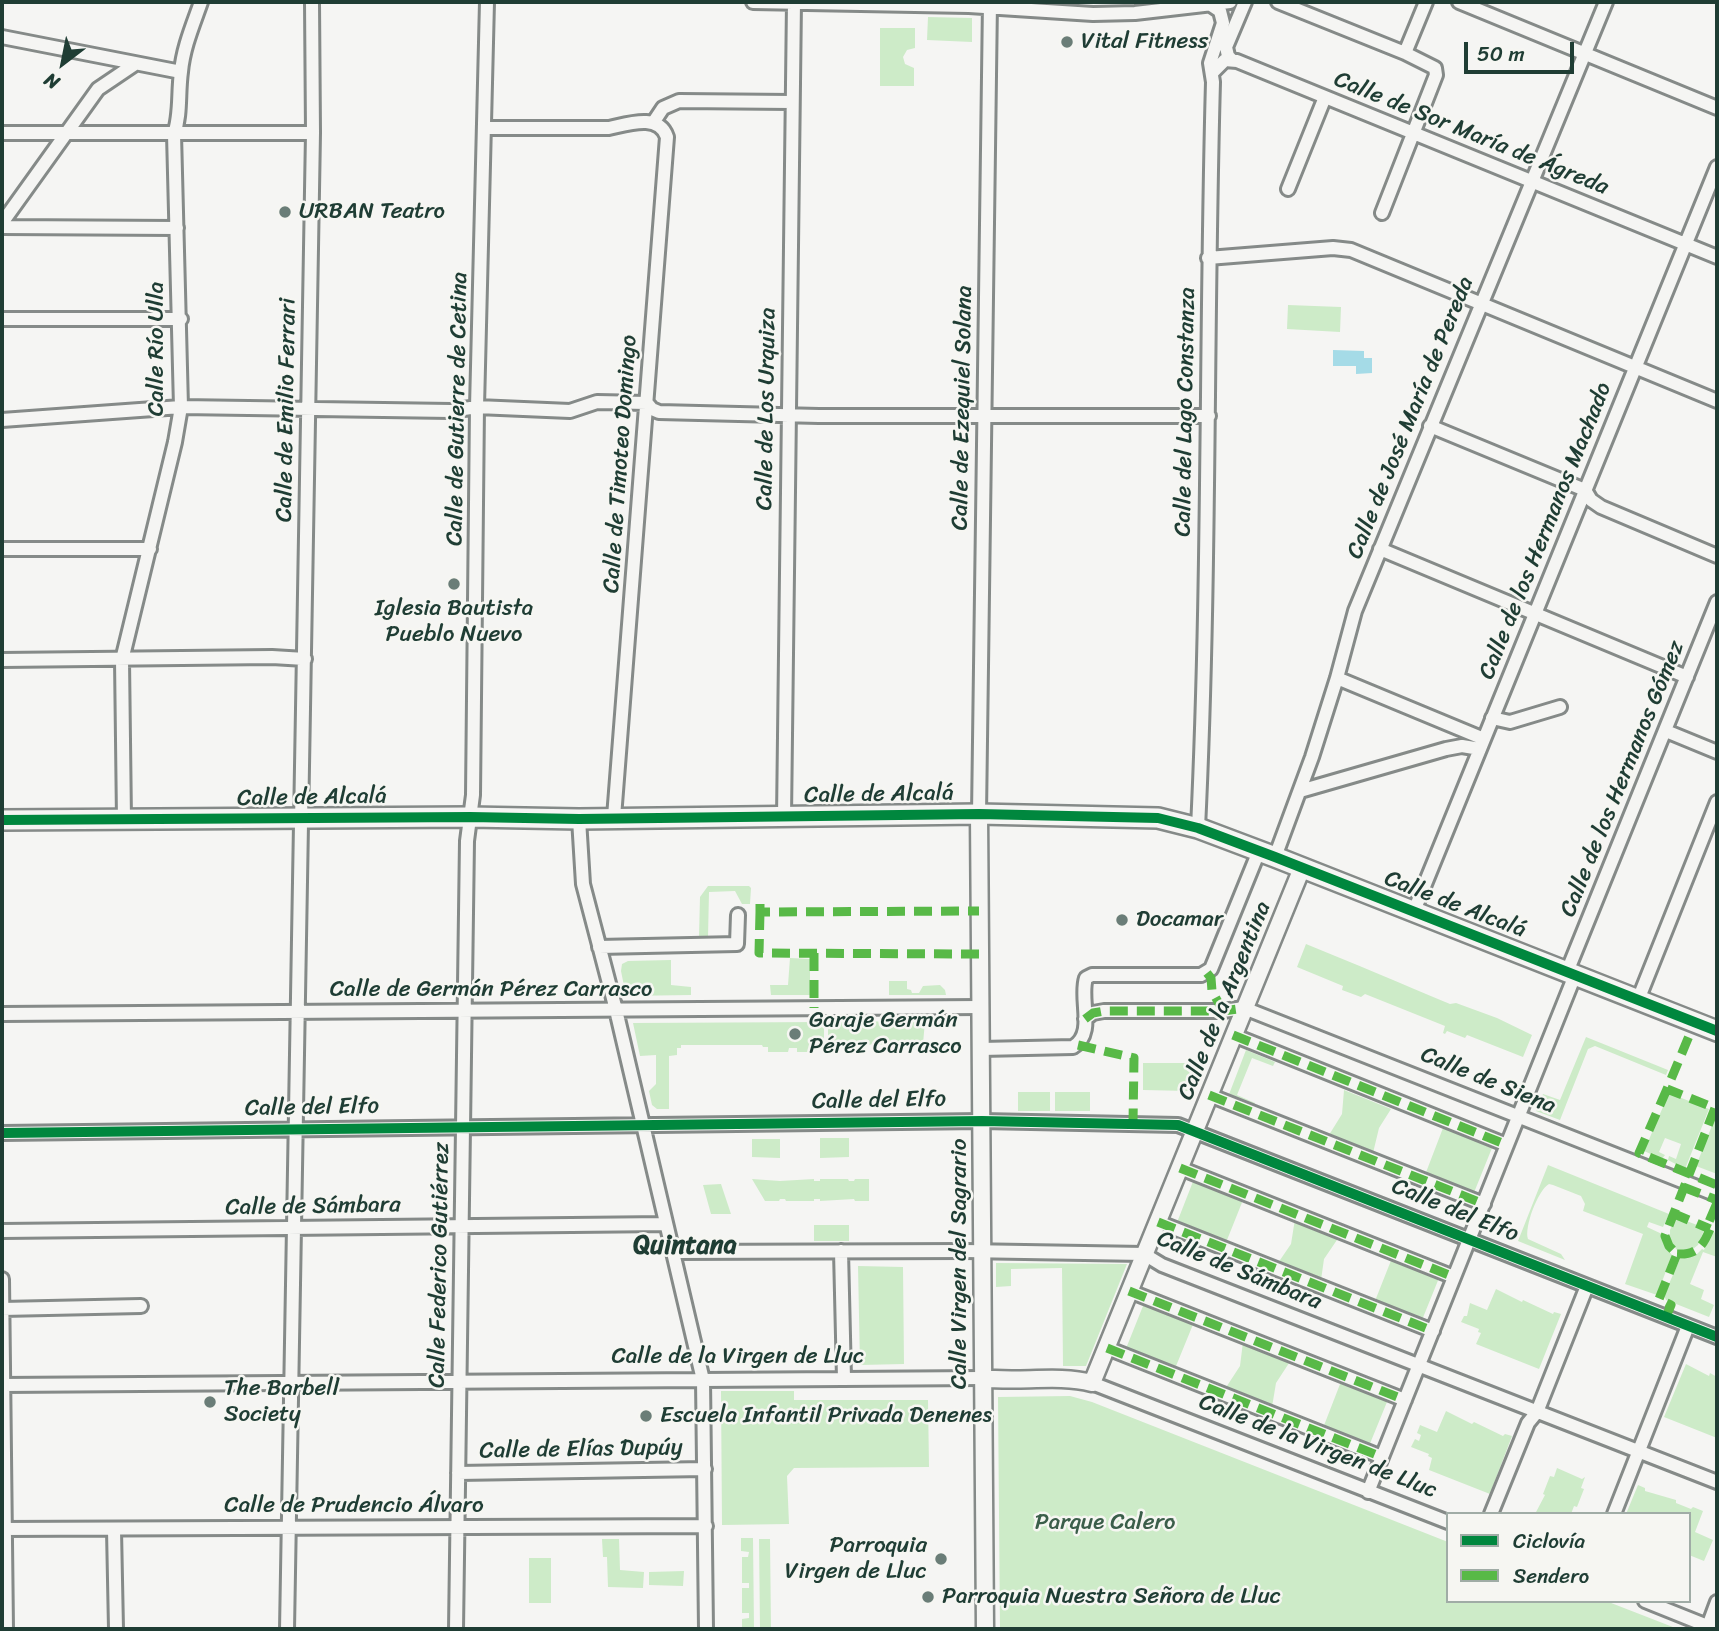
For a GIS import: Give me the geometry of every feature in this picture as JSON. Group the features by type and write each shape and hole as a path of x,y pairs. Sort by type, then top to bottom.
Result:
{"main road":[{"name":"Calle de Alcalá","path":"2,820 979,814 1137,816 1198,828 1717,1031"}],"street":[{"name":"Calle Río Ulla","path":"124,820 122,660 181,407 181,319 174,134 178,124 185,46 201,2"},
{"name":"Calle de Emilio Ferrari","path":"287,1629 305,659 313,133 312,2"},
{"name":"Calle de Gutierre de Cetina","path":"470,817 473,795 477,407 487,2"},
{"path":"753,2 1062,6 1093,14 1135,13 1230,2"},
{"path":"1213,72 1221,63 1231,60 1226,53 1226,47 1245,2"},
{"path":"1278,2 1405,53 1432,65 1436,71 1382,213"},
{"path":"1405,53 1426,2"},
{"path":"1459,2 1717,108"},
{"name":"Calle de José María de Pereda","path":"1267,854 1300,791 1337,678 1350,623 1606,2"},
{"name":"Calle de Los Urquiza","path":"784,817 794,3"},
{"name":"Calle de Ezequiel Solana","path":"979,814 990,5"},
{"name":"Calle del Lago Constanza","path":"1198,828 1209,416 1211,58 1223,23 1220,11 1211,5"},
{"path":"2,37 181,72"},
{"name":"Calle de Sor María de Ágreda","path":"1231,60 1717,257"},
{"path":"2,225 98,89 135,64"},
{"path":"1288,189 1325,97"},
{"path":"484,128 609,128 625,123 653,123 663,108 679,101 792,102"},
{"name":"Calle de Timoteo Domingo","path":"614,817 668,141 664,129 658,123 653,123"},
{"path":"2,133 313,133"},
{"name":"Calle de los Hermanos Machado","path":"1414,911 1717,167"},
{"path":"2,225 177,228"},
{"path":"1209,258 1333,248 1350,250 1717,401"},
{"path":"2,319 181,319"},
{"path":"2,420 181,407 451,411 477,407 570,411 597,402 647,403 659,412 788,415 1209,416"},
{"path":"1430,426 1585,490 1591,500 1601,507 1717,556"},
{"path":"2,549 150,549"},
{"path":"1380,549 1687,677"},
{"name":"Calle de los Hermanos Gómez","path":"1368,1492 1519,1116 1571,974 1717,602"},
{"path":"2,660 272,657 305,659"},
{"path":"1337,678 1482,744"},
{"path":"1492,718 1510,722 1560,707"},
{"path":"1666,731 1717,752"},
{"path":"1300,791 1446,750 1482,744"},
{"path":"1639,1000 1717,802"},
{"name":"Calle Virgen del Sagrario","path":"979,814 985,1629"},
{"name":"Calle Federico Gutiérrez","path":"456,1629 467,841 470,817"},
{"path":"579,818 583,884 616,1010 703,1380 706,1629"},
{"name":"Calle de la Argentina","path":"981,1049 1073,1047 1083,1040 1084,986 1086,978 1092,975 1207,973 1267,854"},
{"name":"Calle de la Argentina","path":"1092,1383 1302,868"},
{"path":"599,947 737,944 738,915"},
{"name":"Calle de Germán Pérez Carrasco","path":"2,1014 980,1007"},
{"name":"Calle de la Argentina","path":"1085,1019 1093,1013 1104,1011 1223,1012 1244,1007"},
{"name":"Calle de Siena","path":"1244,1007 1717,1195"},
{"path":"1233,1035 1507,1145"},
{"path":"1209,1094 1483,1204"},
{"name":"Calle del Elfo","path":"2,1133 982,1121 1178,1125 1717,1337"},
{"path":"1180,1168 1454,1277"},
{"path":"1158,1222 1433,1331"},
{"name":"Calle de Sámbara","path":"2,1231 666,1224"},
{"path":"841,1251 844,1379"},
{"name":"Calle de Sámbara","path":"674,1252 981,1251 1144,1254 1162,1265 1717,1482"},
{"path":"2,1279 6,1629"},
{"path":"1493,1512 1528,1423 1537,1412 1587,1286"},
{"path":"1129,1291 1405,1400"},
{"path":"2,1308 141,1307"},
{"path":"1615,1512 1688,1326"},
{"path":"1107,1348 1382,1457"},
{"name":"Calle de la Virgen de Lluc","path":"2,1385 982,1378 1003,1381 1079,1380 1446,1521"},
{"name":"Calle de Elías Dupúy","path":"458,1473 705,1469"},
{"name":"Calle de Prudencio Álvaro","path":"3,1529 706,1526"},
{"path":"114,1530 116,1629"},
{"path":"1650,1603 1709,1628 1717,1602"}],"green space":[{"path":"928,17 972,18 972,42 927,40"},
{"path":"880,28 915,28 915,48 907,50 903,57 905,64 914,68 914,86 880,86"},
{"path":"1288,305 1341,307 1340,332 1287,329"},
{"path":"708,886 749,886 750,904 742,904 735,891 709,892 708,937 699,937 700,897"},
{"path":"1306,944 1450,1004 1456,1003 1497,1018 1532,1035 1523,1057 1467,1035 1465,1038 1447,1031 1445,1034 1445,1026 1365,994 1361,997 1342,990 1343,986 1297,967"},
{"path":"790,958 810,959 810,995 771,995 770,985 788,985"},
{"path":"671,960 671,985 691,987 691,995 626,996 622,964 628,961"},
{"path":"889,981 907,981 907,989 912,993 919,993 923,986 940,985 946,995 889,995"},
{"path":"925,1021 923,1044 828,1045 828,1022"},
{"path":"824,1022 824,1044 814,1044 814,1047 809,1047 809,1052 797,1052 797,1048 789,1048 788,1052 768,1052 768,1047 762,1045 681,1045 681,1048 677,1048 677,1055 669,1056 669,1109 657,1109 652,1105 649,1091 656,1084 656,1055 640,1056 633,1023"},
{"path":"1586,1037 1668,1070 1666,1075 1595,1046 1588,1049 1560,1120 1536,1111 1543,1094 1560,1100"},
{"path":"1246,1050 1275,1062 1273,1066 1252,1058 1237,1095 1255,1103 1254,1107 1228,1097"},
{"path":"1143,1063 1190,1063 1189,1091 1143,1090"},
{"path":"1344,1090 1391,1109 1379,1128 1373,1153 1329,1135 1342,1114"},
{"path":"1018,1092 1050,1092 1050,1111 1018,1111"},
{"path":"1055,1092 1090,1092 1090,1111 1055,1111"},
{"path":"1669,1093 1709,1109 1685,1169 1668,1160 1669,1156 1676,1159 1681,1144 1665,1138 1659,1152 1665,1155 1662,1159 1644,1151"},
{"path":"1717,1113 1717,1174 1696,1166"},
{"path":"1443,1128 1492,1148 1473,1195 1425,1175"},
{"path":"820,1138 849,1138 849,1157 820,1158"},
{"path":"752,1139 780,1139 780,1158 752,1157"},
{"path":"1548,1165 1669,1214 1663,1227 1649,1222 1647,1227 1662,1234 1663,1243 1672,1255 1657,1295 1625,1284 1643,1234 1583,1211 1585,1204 1581,1196 1553,1185 1549,1184 1536,1201 1527,1233 1528,1239 1561,1254 1565,1260 1518,1241"},
{"path":"752,1179 869,1179 869,1201 765,1201"},
{"path":"1194,1179 1243,1200 1225,1245 1176,1225"},
{"path":"721,1184 731,1214 711,1214 703,1185"},
{"path":"1676,1217 1705,1228 1698,1245 1689,1252 1678,1251 1670,1242 1670,1230"},
{"path":"1295,1219 1339,1237 1324,1259 1321,1280 1278,1263 1291,1244"},
{"path":"814,1225 849,1225 849,1241 814,1241"},
{"path":"1712,1231 1717,1234 1717,1257 1703,1252 1690,1284 1704,1290 1701,1299 1714,1305 1709,1317 1666,1300 1664,1295 1680,1259 1695,1256 1704,1250"},
{"path":"1392,1258 1439,1278 1422,1320 1375,1301"},
{"path":"996,1263 1127,1264 1086,1366 1063,1366 1062,1268 1011,1269 1011,1286 996,1287"},
{"path":"858,1266 903,1267 904,1364 860,1365"},
{"path":"1496,1289 1553,1314 1561,1314 1539,1369 1476,1344 1481,1333 1478,1332 1479,1329 1461,1322 1464,1316 1467,1316 1470,1303 1487,1310"},
{"path":"1145,1301 1194,1322 1174,1371 1125,1351"},
{"path":"1243,1342 1291,1360 1276,1383 1272,1407 1225,1389 1240,1366"},
{"path":"1686,1364 1709,1376 1710,1373 1717,1377 1717,1438 1664,1417"},
{"path":"1342,1379 1389,1397 1369,1446 1323,1428"},
{"path":"721,1391 794,1391 794,1400 928,1400 929,1467 794,1468 787,1476 789,1524 722,1525"},
{"name":"Parque Calero","path":"1070,1396 1092,1402 1446,1541 1446,1603 1611,1603 1678,1629 1000,1629 998,1397"},
{"path":"1446,1411 1503,1436 1512,1436 1490,1494 1429,1470 1432,1458 1429,1454 1411,1447 1415,1439 1419,1441 1421,1435 1417,1433 1420,1425 1437,1432"},
{"path":"1557,1468 1582,1479 1585,1477 1581,1488 1584,1489 1577,1507 1574,1506 1572,1512 1536,1512 1545,1495 1543,1494 1550,1476 1554,1477"},
{"path":"1638,1485 1645,1488 1645,1491 1703,1511 1695,1532 1713,1540 1704,1561 1691,1556 1691,1512 1627,1512"},
{"path":"741,1538 753,1538 754,1629 742,1629 742,1619 749,1618 749,1613 742,1613 742,1588 749,1588 749,1583 742,1583 742,1557 748,1557 749,1552 741,1551"},
{"path":"602,1539 619,1539 620,1570 644,1572 643,1588 608,1587 607,1557 603,1557"},
{"path":"759,1539 770,1539 771,1629 760,1629"},
{"path":"529,1558 551,1558 551,1603 529,1603"},
{"path":"684,1571 683,1586 649,1585 649,1572"}],"water":[{"path":"1333,350 1364,351 1364,358 1372,358 1372,373 1356,374 1356,366 1333,366"}],"marked path":[{"path":"760,904 760,912 979,911"},
{"path":"760,912 759,953 979,954"},
{"path":"814,953 814,1008"},
{"path":"1207,973 1211,978 1212,991 1223,1011"},
{"path":"1085,1019 1093,1013 1104,1011 1223,1011 1244,1008"},
{"path":"1233,1035 1507,1145"},
{"path":"1666,1317 1671,1305 1659,1299 1677,1254 1669,1246 1665,1236 1715,1108 1667,1089 1689,1036"},
{"path":"1078,1045 1134,1058 1133,1123"},
{"path":"1667,1089 1639,1153 1717,1185"},
{"path":"1209,1095 1484,1204"},
{"path":"1180,1168 1454,1277"},
{"path":"1683,1187 1717,1200"},
{"path":"1677,1254 1690,1253 1702,1245 1710,1229 1708,1224 1717,1203"},
{"path":"1672,1213 1710,1229"},
{"path":"1158,1222 1433,1331"},
{"path":"1129,1291 1405,1400"},
{"path":"1107,1348 1382,1457"}],"cycle path":[{"path":"2,820 470,817 579,819 979,814 1158,818 1198,828 1275,857 1717,1031"},
{"path":"2,1133 982,1121 1178,1125 1717,1337"}],"place":[{"name":"Vital Fitness","path":"1067,42"},
{"name":"URBAN Teatro","path":"285,212"},
{"name":"Iglesia Bautista Pueblo Nuevo","path":"454,584"},
{"name":"Docamar","path":"1122,920"},
{"name":"Garaje Germán Pérez Carrasco","path":"795,1034"},
{"name":"The Barbell Society","path":"210,1402"},
{"name":"Escuela Infantil Privada Denenes","path":"646,1416"},
{"name":"Parroquia Virgen de Lluc","path":"941,1559"},
{"name":"Parroquia Nuestra Señora de Lluc","path":"928,1597"}],"district":[{"name":"Quintana","path":"685,1246"}]}
